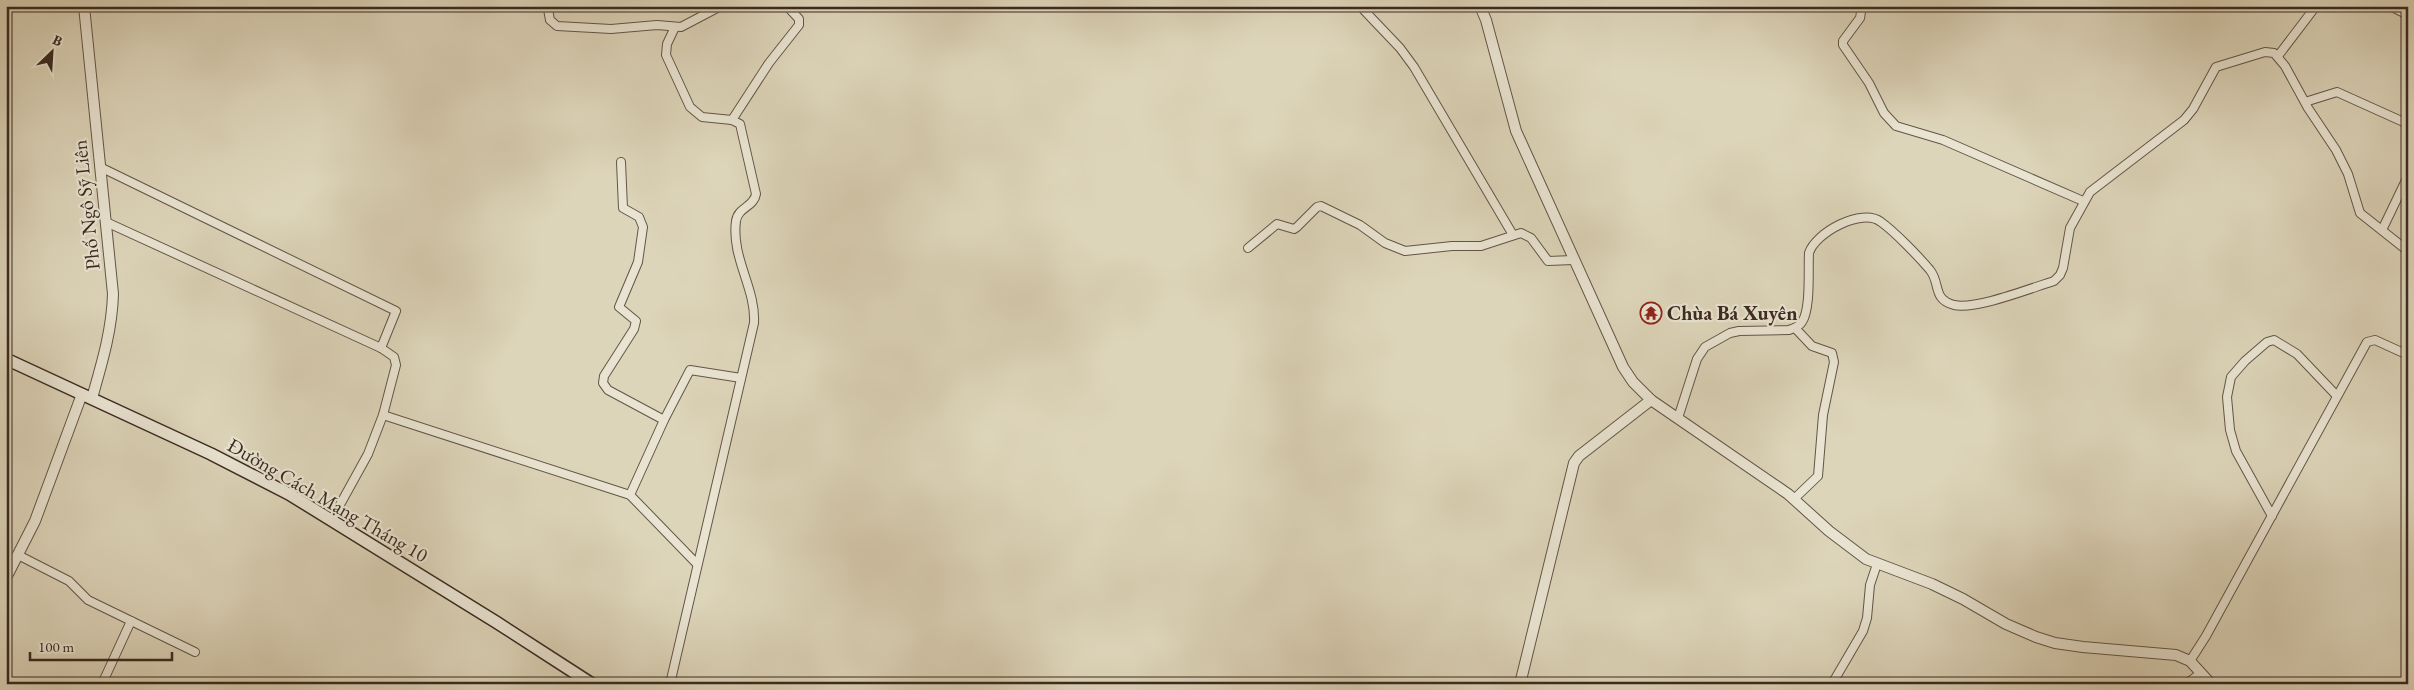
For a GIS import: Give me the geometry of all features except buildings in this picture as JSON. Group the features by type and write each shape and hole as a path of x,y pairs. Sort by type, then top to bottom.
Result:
{"main road":[{"name":"Đường Cách Mạng Tháng 10","path":"6,359 262,480 496,622 592,684"}],"street":[{"name":"Phố Ngô Sỹ Liên","path":"6,578 35,522 87,396 112,317 113,294 84,6"},
{"path":"548,8 550,20 557,26 611,29 688,25 721,6"},
{"path":"732,120 769,63 799,25 797,17 787,6"},
{"path":"1360,6 1390,36 1414,67 1513,235"},
{"path":"1480,6 1486,20 1516,131 1623,367 1634,382 1652,400 1794,499 1829,531 1866,559 1932,584 2036,638 2083,647 2176,655 2190,661 2211,684"},
{"path":"1862,6 1860,18 1844,40 1843,45 1869,83 1889,120 1896,126 1943,140 2083,201"},
{"path":"2278,56 2316,6"},
{"path":"2390,6 2408,15"},
{"path":"670,684 693,591 697,564 741,378 754,313 738,262 736,221 741,211 752,204 756,194 742,128 732,120 702,117 690,107 666,56 667,44 675,27"},
{"path":"1678,418 1698,360 1705,348 1730,333 1739,331 1789,330 1795,328 1803,321 1806,312 1809,253 1812,245 1817,239 1856,217 1864,216 1881,222 1930,271 1938,294 1953,305 1961,306 1988,302 2054,281 2060,276 2067,237 2083,201 2097,185 2188,116 2216,67 2265,52 2274,53 2278,56 2344,166 2360,213 2408,251"},
{"path":"2305,102 2337,92 2408,124"},
{"path":"621,162 623,208 639,217 643,223 638,262 619,307 636,321 634,329 604,376 602,383 608,390 664,420"},
{"path":"100,167 396,312 380,348"},
{"path":"2382,230 2408,176"},
{"path":"1248,248 1277,224 1294,229 1317,207 1321,206 1360,225 1385,244 1405,251 1452,246 1481,246 1513,235 1526,234 1548,261 1573,260"},
{"path":"106,222 380,348 396,361 383,415 361,468 331,521"},
{"path":"1794,499 1818,476 1823,415 1834,362 1832,353 1812,346 1795,328"},
{"path":"2272,516 2236,451 2230,430 2227,397 2232,377 2245,361 2267,342 2274,340 2297,354 2337,396"},
{"path":"2190,661 2370,340 2408,355"},
{"path":"630,495 664,420 690,370 741,378"},
{"path":"1520,684 1574,463 1579,456 1652,400"},
{"path":"383,415 630,495 697,564"},
{"path":"18,555 69,581 88,600 195,652"},
{"path":"1832,684 1863,631 1867,618 1870,585 1877,564"},
{"path":"102,684 131,621"},
{"path":"2186,684 2202,673"}],"place":[{"name":"Chùa Bá Xuyên","path":"1651,313"}]}
